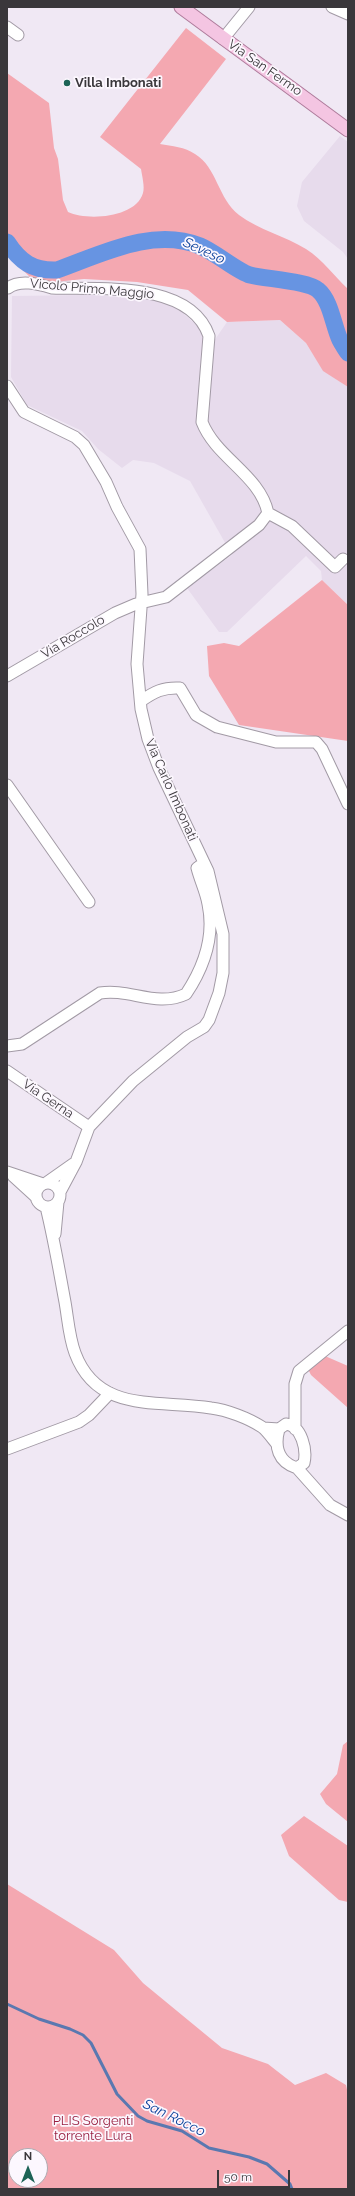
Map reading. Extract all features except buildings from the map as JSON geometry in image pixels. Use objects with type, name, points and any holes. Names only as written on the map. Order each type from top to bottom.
[{"type":"main road","name":"Via San Fermo","points":[[181,7],[348,130]]},
{"type":"street","points":[[223,39],[249,7]]},
{"type":"street","points":[[332,7],[348,14]]},
{"type":"street","points":[[7,27],[18,36]]},
{"type":"street","name":"Vicolo Primo Maggio","points":[[7,287],[20,283],[37,284],[52,288],[155,293],[173,300],[197,317],[206,327],[208,336],[202,422],[206,434],[256,487],[265,500],[268,513]]},
{"type":"street","name":"Via Carlo Imbonati","points":[[7,386],[24,412],[75,437],[90,452],[140,548],[142,604],[137,664],[141,700],[148,739],[159,768],[204,863],[220,912],[224,954],[219,993],[212,1015],[204,1027],[187,1037],[133,1081],[89,1127],[76,1162],[59,1197]]},
{"type":"street","points":[[142,604],[166,597],[181,587],[260,525],[268,513],[292,526],[335,567],[343,558]]},
{"type":"street","name":"Via Roccolo","points":[[7,676],[95,623],[115,613],[142,604]]},
{"type":"street","points":[[141,700],[158,689],[168,687],[180,688],[196,715],[218,727],[276,742],[316,742],[322,749],[348,804]]},
{"type":"street","points":[[7,785],[89,902]]},
{"type":"street","points":[[7,1046],[22,1044],[100,993],[112,992],[160,1001],[186,994],[195,981],[207,951],[210,935],[208,903],[197,868],[204,863]]},
{"type":"street","name":"Via Gerna","points":[[7,1071],[89,1127]]},
{"type":"street","points":[[36,1198],[37,1189],[76,1162]]},
{"type":"street","points":[[9,1173],[55,1185],[59,1197],[54,1240]]},
{"type":"street","points":[[9,1173],[36,1198],[38,1202],[46,1207],[53,1207],[59,1197]]},
{"type":"street","points":[[46,1207],[54,1240],[75,1353],[87,1374],[97,1385],[110,1393],[137,1402],[212,1408],[250,1421],[263,1428],[276,1443],[279,1454],[284,1462],[297,1468],[315,1486],[330,1505],[348,1515]]},
{"type":"street","points":[[276,1443],[295,1412],[295,1384],[299,1371],[348,1331]]},
{"type":"street","points":[[7,1449],[79,1422],[92,1412],[110,1393]]},
{"type":"street","points":[[263,1428],[287,1427],[303,1441],[305,1458],[315,1486]]},
{"type":"street","points":[[297,1468],[304,1463],[305,1458]]},
{"type":"shaded area","points":[[340,136],[348,142],[348,259],[343,252],[304,221],[297,206],[302,182]]},
{"type":"shaded area","points":[[92,295],[157,300],[173,304],[214,341],[227,322],[280,320],[306,343],[323,370],[348,387],[348,605],[322,580],[321,571],[306,556],[227,632],[219,632],[187,588],[232,555],[190,481],[154,463],[133,460],[122,468],[98,449],[82,431],[27,405],[11,377],[12,296]]},
{"type":"green space","points":[[186,28],[226,59],[160,144],[183,148],[195,154],[208,167],[226,201],[239,215],[255,225],[289,240],[312,253],[348,289],[348,387],[323,371],[306,343],[280,320],[227,322],[188,290],[137,282],[84,279],[45,283],[31,278],[7,255],[7,73],[49,103],[54,148],[58,159],[63,200],[68,212],[76,215],[98,217],[110,215],[131,208],[139,201],[144,188],[141,169],[100,137]]},
{"type":"green space","points":[[322,580],[348,605],[348,741],[239,725],[209,676],[207,646],[224,643],[239,646]]},
{"type":"green space","points":[[325,1356],[348,1366],[348,1408],[311,1375],[308,1369]]},
{"type":"green space","points":[[348,1741],[348,1822],[326,1804],[320,1794],[337,1774],[343,1745]]},
{"type":"green space","points":[[304,1816],[348,1846],[348,1902],[339,1900],[289,1856],[281,1835]]},
{"type":"green space","name":"PLIS Sorgenti torrente Lura","points":[[7,1884],[114,1950],[143,1983],[222,2048],[268,2064],[295,2085],[326,2073],[346,2085],[348,2094],[348,2189],[7,2189]]},
{"type":"waterway","name":"Seveso","points":[[7,242],[22,260],[34,267],[48,270],[57,270],[110,250],[146,241],[164,239],[182,241],[200,246],[250,275],[296,282],[318,290],[326,300],[340,340],[348,353]]},
{"type":"waterway","name":"San Rocco","points":[[7,2004],[39,2019],[83,2035],[91,2043],[117,2094],[138,2116],[147,2121],[182,2131],[209,2148],[249,2157],[267,2164],[290,2184],[292,2189]]},
{"type":"place","name":"Villa Imbonati","points":[[67,83]]}]
